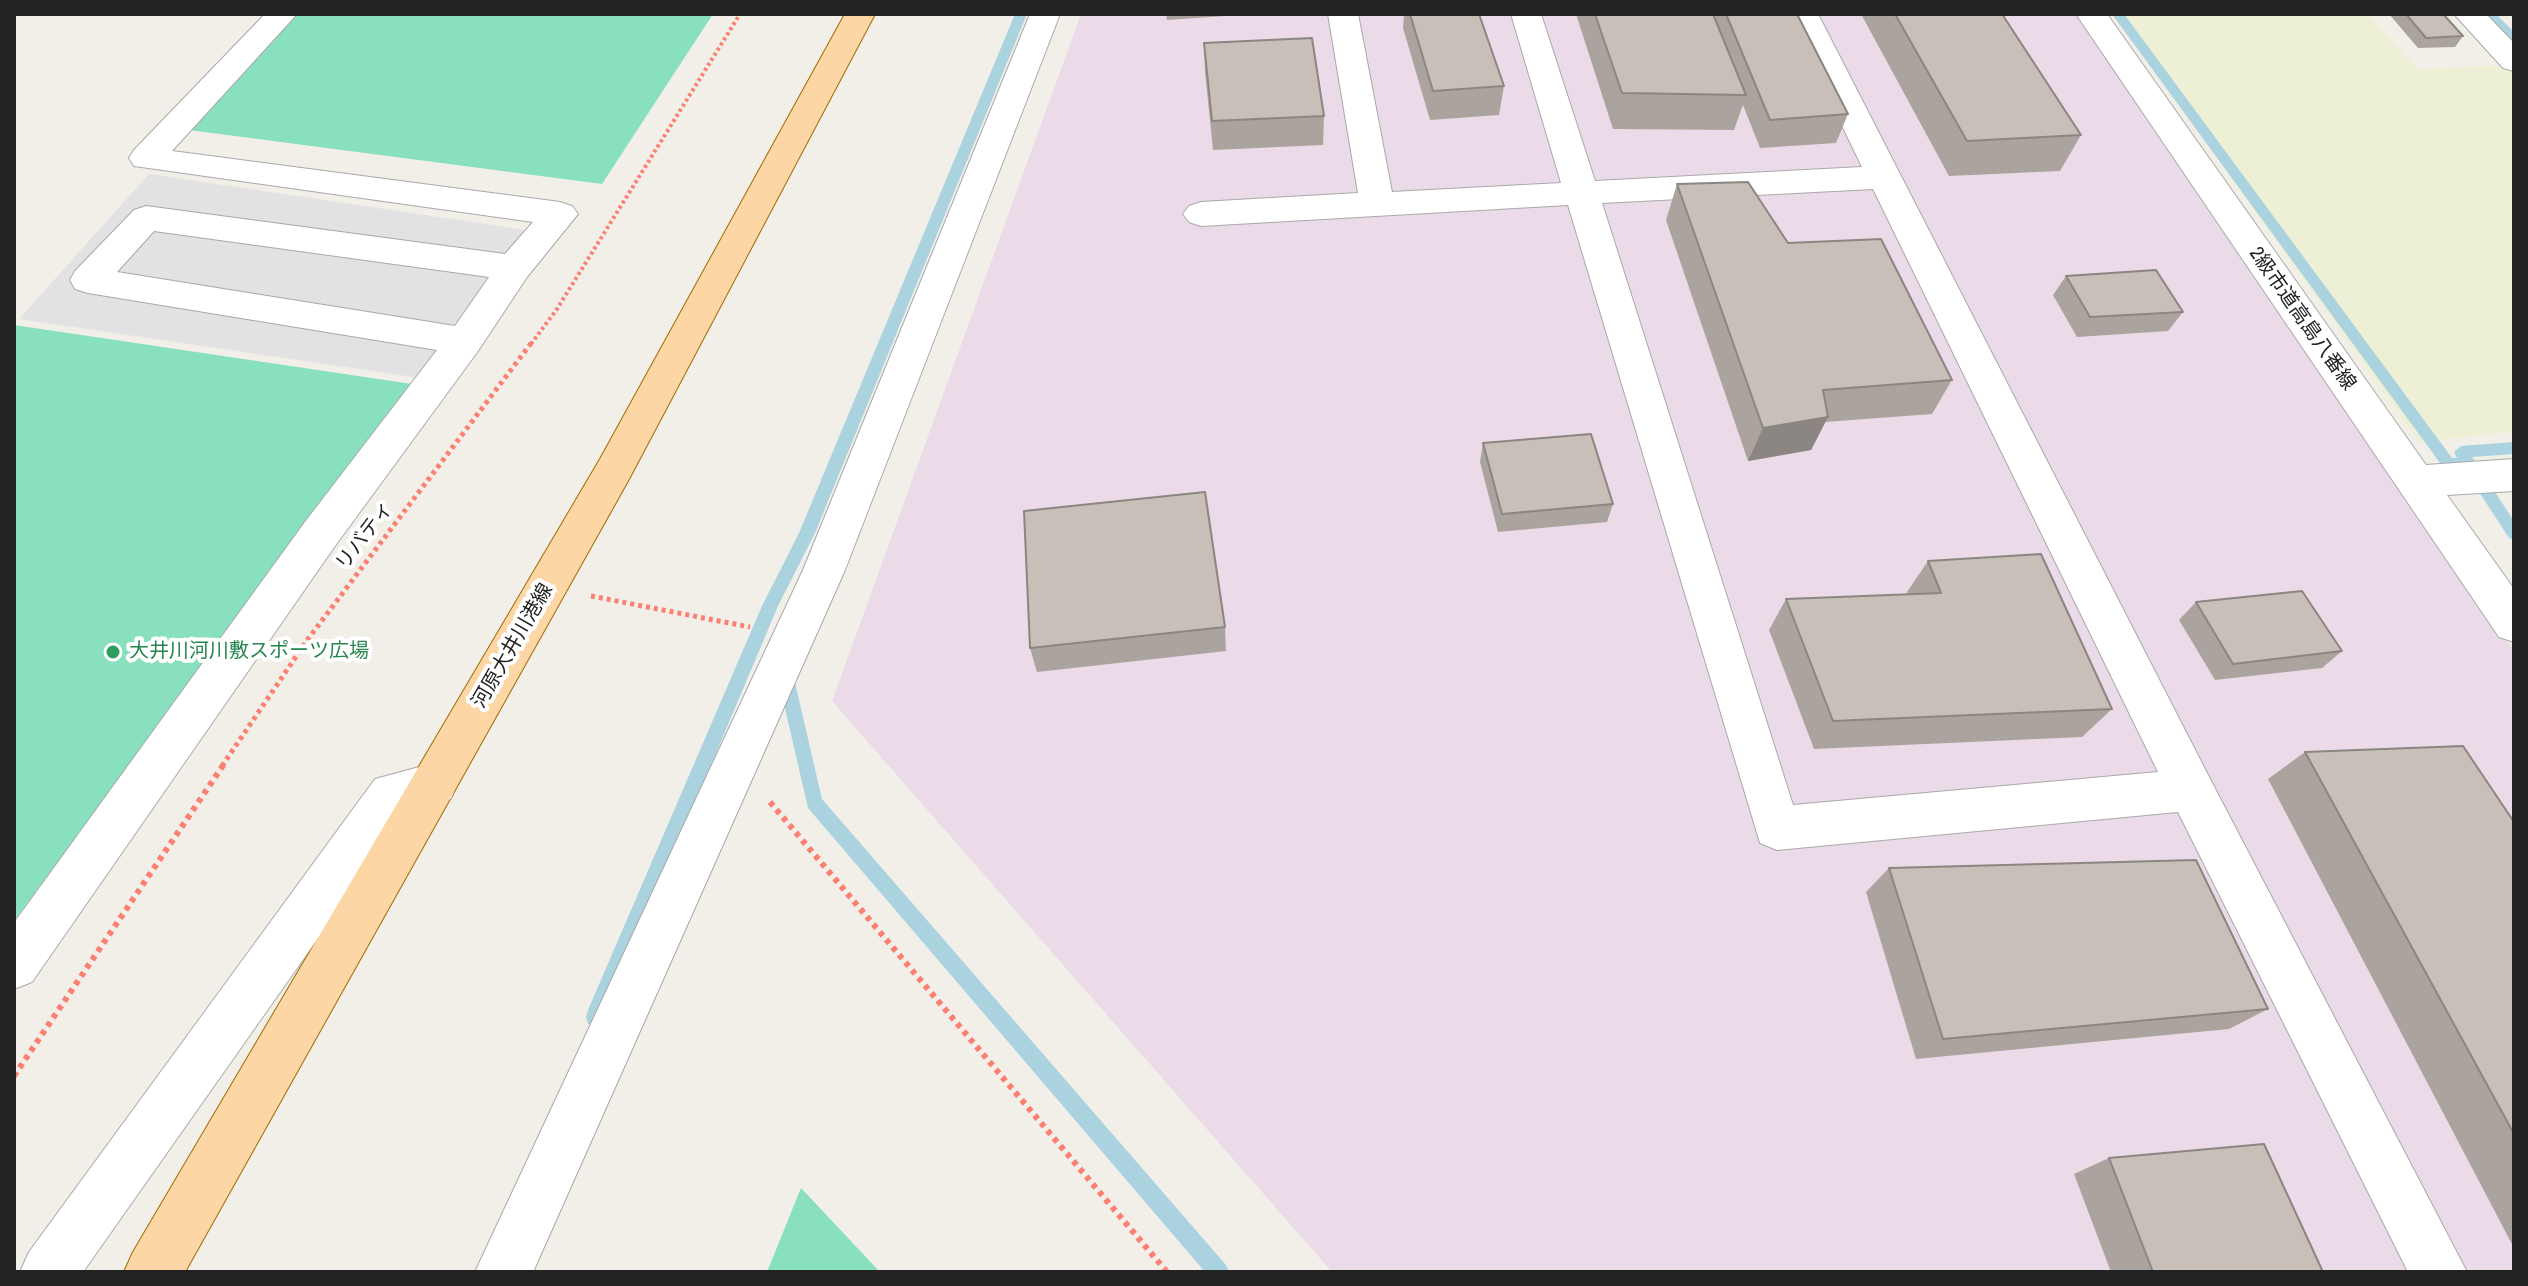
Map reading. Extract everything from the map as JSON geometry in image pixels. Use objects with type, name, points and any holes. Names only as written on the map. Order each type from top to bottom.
[{"type":"main road","name":"河原大井川港線","points":[[153,1272],[614,470],[860,14]]},
{"type":"street","points":[[14,965],[320,534],[465,341],[514,268],[560,214],[146,158],[282,14]]},
{"type":"street","points":[[504,1272],[830,556],[1045,14]]},
{"type":"street","points":[[1343,14],[1377,204]]},
{"type":"street","points":[[1526,14],[1777,828],[2191,790]]},
{"type":"street","points":[[1803,14],[2191,790],[2438,1272]]},
{"type":"street","name":"2級市道高島八番線","points":[[2091,14],[2514,624]]},
{"type":"street","points":[[2469,14],[2514,61]]},
{"type":"street","points":[[1201,214],[1584,196],[1885,177]]},
{"type":"street","points":[[465,341],[88,280],[146,218],[514,268]]},
{"type":"street","points":[[2415,482],[2514,475]]},
{"type":"street","points":[[49,1272],[392,794],[434,784]]},
{"type":"path","name":"リバティ","points":[[14,1076],[308,639],[557,309],[740,14]]},
{"type":"path","points":[[547,587],[794,636]]},
{"type":"path","points":[[737,762],[1167,1272]]},
{"type":"shaded area","points":[[1081,14],[2097,14],[2514,651],[2514,1272],[1332,1272],[832,701]]},
{"type":"shaded area","points":[[149,174],[526,230],[420,378],[19,319]]},
{"type":"green space","points":[[297,14],[713,14],[602,184],[189,130]]},
{"type":"green space","points":[[2367,14],[2418,69],[2507,65],[2514,72],[2514,432],[2419,442],[2117,17]]},
{"type":"green space","name":"大井川河川敷スポーツ広場","points":[[14,325],[412,384],[14,921]]},
{"type":"green space","points":[[801,1188],[880,1272],[767,1272]]},
{"type":"building","points":[[1410,14],[1479,14],[1504,86],[1433,91]]},
{"type":"building","points":[[1595,14],[1713,14],[1746,95],[1622,93]]},
{"type":"building","points":[[1726,14],[1797,14],[1848,114],[1770,120]]},
{"type":"building","points":[[1895,14],[2002,14],[2081,135],[1967,141]]},
{"type":"building","points":[[2406,14],[2443,14],[2463,36],[2426,38]]},
{"type":"building","points":[[1312,38],[1324,116],[1212,121],[1204,43]]},
{"type":"building","points":[[1748,182],[1788,243],[1881,239],[1952,380],[1823,390],[1828,417],[1763,428],[1677,184]]},
{"type":"building","points":[[2156,270],[2183,312],[2090,317],[2066,276]]},
{"type":"building","points":[[1591,434],[1613,504],[1502,514],[1483,443]]},
{"type":"building","points":[[1205,492],[1225,627],[1030,648],[1024,511]]},
{"type":"building","points":[[2041,554],[2112,709],[1833,721],[1786,599],[1941,593],[1928,561]]},
{"type":"building","points":[[2302,591],[2342,651],[2233,664],[2196,602]]},
{"type":"building","points":[[2463,746],[2514,822],[2514,1134],[2305,752]]},
{"type":"building","points":[[2196,860],[2268,1009],[1943,1039],[1889,868]]},
{"type":"building","points":[[2264,1144],[2323,1272],[2153,1272],[2109,1158]]},
{"type":"waterway","points":[[595,1017],[770,606],[807,533],[1021,14]]},
{"type":"waterway","points":[[2118,14],[2448,463],[2469,464]]},
{"type":"waterway","points":[[2490,14],[2514,39]]},
{"type":"waterway","points":[[2469,464],[2461,452],[2514,448]]},
{"type":"waterway","points":[[2469,464],[2514,534]]},
{"type":"waterway","points":[[785,674],[814,803],[1219,1272]]},
{"type":"place","name":"大井川河川敷スポーツ広場","points":[[113,652]]}]
